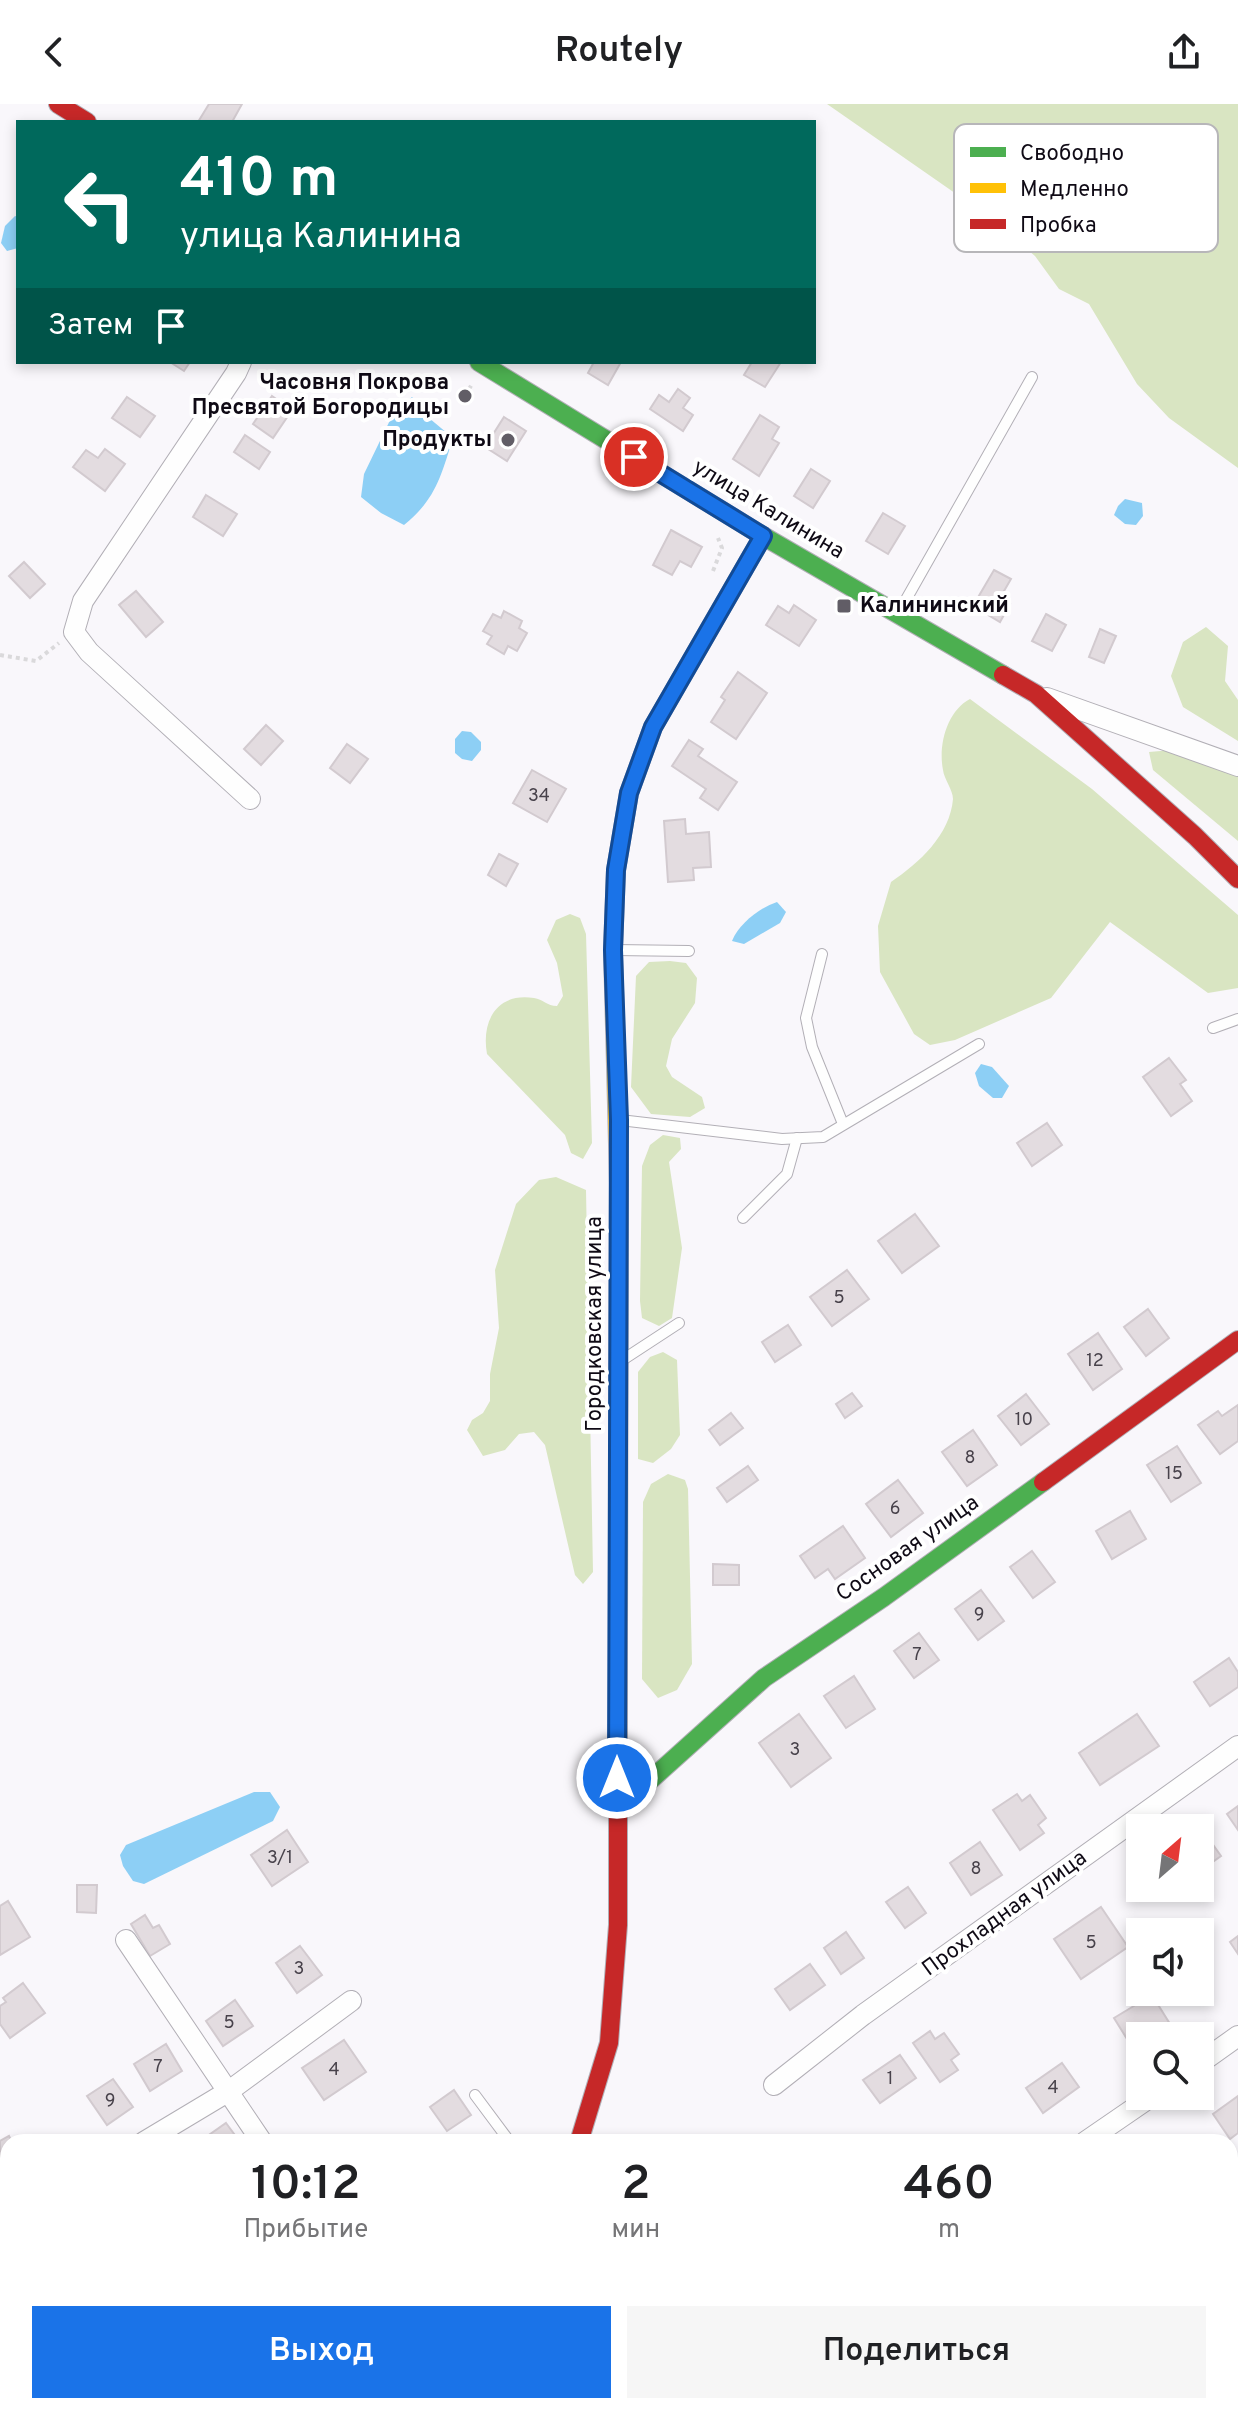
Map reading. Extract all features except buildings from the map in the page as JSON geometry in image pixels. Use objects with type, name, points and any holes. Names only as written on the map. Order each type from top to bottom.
[{"type":"main road","points":[[58,104],[84,120]]},
{"type":"main road","name":"улица Калинина","points":[[476,371],[1036,694],[1195,836],[1238,879]]},
{"type":"main road","name":"Городковская улица","points":[[584,2134],[609,2043],[618,1925],[619,1120],[613,950],[616,870],[629,793],[637,765],[659,715],[763,536]]},
{"type":"main road","name":"Сосновая улица","points":[[617,1810],[764,1678],[896,1588],[1238,1340]]},
{"type":"street","points":[[240,364],[83,601],[74,632],[89,652],[250,799]]},
{"type":"street","points":[[1036,694],[1117,734],[1238,766]]},
{"type":"street","name":"Прохладная улица","points":[[774,2085],[863,2015],[1238,1746]]},
{"type":"street","points":[[126,1940],[257,2134]]},
{"type":"street","points":[[157,2134],[229,2091],[351,2001]]},
{"type":"street","points":[[1214,2053],[1238,2036]]},
{"type":"street","points":[[1097,2134],[1132,2110]]},
{"type":"lane","points":[[898,615],[1032,377]]},
{"type":"lane","points":[[1117,734],[1124,772]]},
{"type":"lane","points":[[613,950],[689,951]]},
{"type":"lane","points":[[822,954],[806,1018],[812,1047],[843,1124]]},
{"type":"lane","points":[[1213,1028],[1238,1019]]},
{"type":"lane","points":[[619,1120],[782,1139],[823,1137],[979,1044]]},
{"type":"lane","points":[[743,1218],[787,1174],[797,1138]]},
{"type":"lane","points":[[619,1363],[679,1323]]},
{"type":"lane","points":[[475,2095],[504,2134]]},
{"type":"path","points":[[465,396],[476,371]]},
{"type":"path","points":[[710,579],[722,548],[716,534]]},
{"type":"path","points":[[0,655],[36,661],[74,632]]},
{"type":"green space","points":[[827,104],[1238,104],[1238,468],[1169,418],[1137,384],[1089,304],[1059,289],[1030,252],[1218,252],[1218,124],[954,124],[954,192]]},
{"type":"green space","points":[[1206,627],[1228,646],[1225,681],[1238,700],[1238,741],[1183,707],[1171,676],[1183,642]]},
{"type":"green space","points":[[970,699],[1092,789],[1238,915],[1238,988],[1208,993],[1110,922],[1051,998],[955,1040],[930,1045],[914,1034],[880,972],[878,926],[891,882],[931,847],[951,812],[953,799],[943,770],[943,740],[955,712]]},
{"type":"green space","points":[[1172,750],[1238,776],[1238,841],[1153,770],[1149,752]]},
{"type":"green space","points":[[570,914],[580,918],[586,934],[592,1143],[583,1159],[571,1153],[565,1135],[487,1054],[486,1042],[489,1020],[501,1004],[521,997],[557,1006],[563,996],[557,963],[547,940],[556,920]]},
{"type":"green space","points":[[649,962],[686,963],[697,978],[695,1003],[672,1039],[666,1066],[672,1077],[702,1097],[705,1108],[690,1117],[651,1114],[631,1087],[636,976]]},
{"type":"green space","points":[[663,1135],[680,1138],[681,1149],[669,1162],[682,1248],[672,1318],[659,1326],[642,1318],[640,1301],[642,1166],[650,1145]]},
{"type":"green space","points":[[556,1177],[586,1190],[593,1572],[583,1584],[575,1575],[545,1445],[534,1432],[519,1434],[505,1450],[483,1456],[467,1430],[490,1401],[490,1374],[499,1328],[495,1270],[516,1204],[539,1180]]},
{"type":"green space","points":[[663,1352],[677,1360],[680,1435],[671,1449],[653,1463],[638,1459],[638,1372],[650,1357]]},
{"type":"green space","points":[[668,1474],[685,1480],[688,1489],[692,1664],[677,1690],[658,1698],[642,1679],[643,1502],[651,1484]]},
{"type":"water","points":[[16,216],[16,249],[7,251],[1,243],[5,226]]},
{"type":"water","points":[[412,397],[429,418],[453,438],[441,475],[430,496],[404,525],[381,513],[361,497],[364,474],[393,414]]},
{"type":"water","points":[[1125,499],[1142,503],[1143,516],[1136,525],[1125,524],[1114,515]]},
{"type":"water","points":[[462,731],[471,732],[481,742],[481,750],[472,761],[462,759],[455,753],[455,739]]},
{"type":"water","points":[[777,902],[786,912],[780,923],[744,944],[732,941],[750,917]]},
{"type":"water","points":[[981,1064],[992,1067],[1009,1086],[1002,1098],[993,1098],[979,1086],[975,1073]]},
{"type":"water","points":[[254,1792],[270,1792],[280,1807],[273,1821],[144,1884],[133,1881],[123,1866],[120,1855],[126,1845]]},
{"type":"traffic: fast","points":[[482,364],[763,536],[1003,675]]},
{"type":"traffic: fast","points":[[618,1631],[619,1183]]},
{"type":"traffic: fast","points":[[617,1810],[764,1678],[884,1597],[1043,1482]]},
{"type":"traffic: slow","points":[[619,1183],[613,950],[616,870],[629,793],[653,727],[763,536]]},
{"type":"traffic: jam","points":[[58,104],[84,120]]},
{"type":"traffic: jam","points":[[1003,675],[1036,694],[1195,836],[1238,879]]},
{"type":"traffic: jam","points":[[1043,1482],[1238,1340]]},
{"type":"traffic: jam","points":[[581,2134],[609,2043],[618,1925],[618,1631]]},
{"type":"place","name":"Часовня Покрова Пресвятой Богородицы","points":[[465,396]]},
{"type":"place","name":"Продукты","points":[[508,440]]},
{"type":"place","name":"Калининский","points":[[844,606]]},
{"type":"route","points":[[617,1778],[619,1120],[613,950],[616,870],[629,793],[653,727],[763,536],[634,457]]}]
